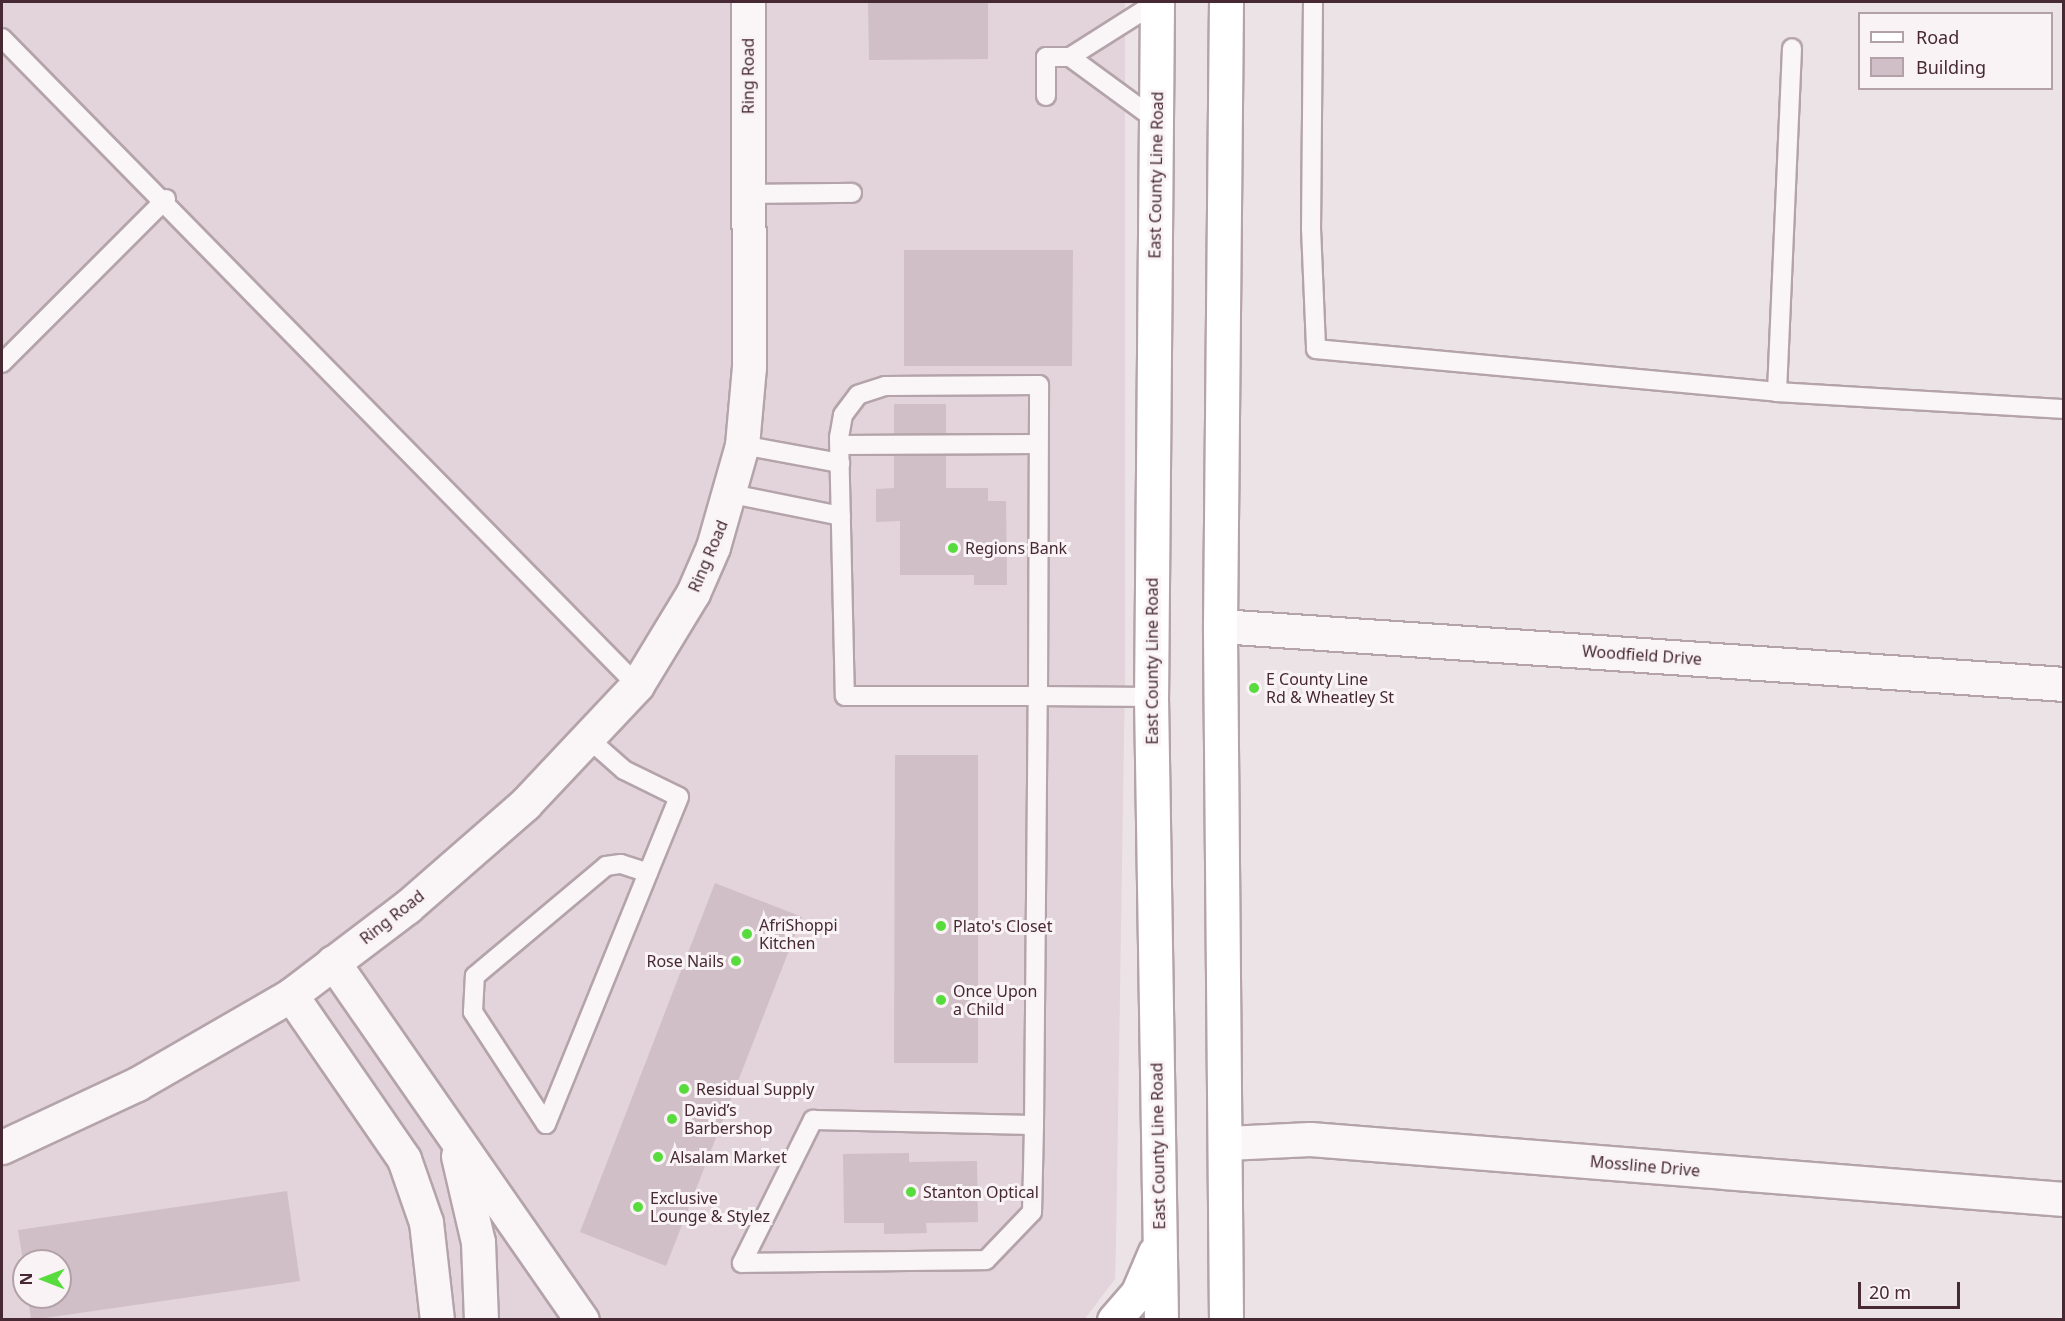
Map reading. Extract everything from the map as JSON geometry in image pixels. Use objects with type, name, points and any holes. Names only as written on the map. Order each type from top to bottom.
[{"type":"main road","name":"East County Line Road","points":[[1157,2],[1151,697],[1161,1320]]},
{"type":"main road","points":[[1226,2],[1220,626],[1227,1143],[1226,1320]]},
{"type":"main road","points":[[1114,1320],[1138,1292],[1160,1242]]},
{"type":"street","name":"Ring Road","points":[[2,1147],[137,1084],[291,995],[464,858],[590,740],[637,685],[693,593],[732,494],[742,445],[749,367],[748,2]]},
{"type":"street","name":"Woodfield Drive","points":[[1220,626],[2064,684]]},
{"type":"street","points":[[333,962],[429,1096],[582,1320]]},
{"type":"street","points":[[291,995],[359,1087],[404,1159],[426,1222],[436,1320]]},
{"type":"street","points":[[429,1096],[470,1192],[481,1320]]},
{"type":"street","name":"Mossline Drive","points":[[1227,1143],[1310,1138],[2064,1200]]},
{"type":"lane","points":[[1046,96],[1046,57],[1070,57],[1157,2]]},
{"type":"lane","points":[[1313,2],[1311,228],[1316,349],[1778,392],[2064,409]]},
{"type":"lane","points":[[2,38],[166,199],[637,685]]},
{"type":"lane","points":[[1778,392],[1792,48]]},
{"type":"lane","points":[[1070,57],[1156,120]]},
{"type":"lane","points":[[749,194],[852,193]]},
{"type":"lane","points":[[2,363],[166,199]]},
{"type":"lane","points":[[1034,1125],[813,1120],[742,1263],[986,1260],[1032,1212],[1034,1125],[1038,696],[1039,385],[871,388],[843,415],[840,454],[845,696],[1038,696],[1151,697]]},
{"type":"lane","points":[[742,445],[840,454],[1038,444]]},
{"type":"lane","points":[[732,494],[842,516]]},
{"type":"lane","points":[[590,740],[624,770],[679,797],[546,1124],[472,1012],[475,976],[606,866],[621,864],[648,873]]},
{"type":"shaded area","points":[[2,2],[1125,2],[1125,677],[1115,1279],[1084,1320],[2,1320]]},
{"type":"building","points":[[868,2],[988,2],[988,59],[869,60]]},
{"type":"building","points":[[904,250],[1073,250],[1072,366],[904,366]]},
{"type":"building","name":"Regions Bank","points":[[894,404],[946,404],[946,488],[988,488],[988,501],[1006,501],[1007,585],[974,585],[974,575],[900,575],[900,521],[876,522],[876,489],[894,488]]},
{"type":"building","points":[[895,755],[978,755],[978,1063],[894,1063]]},
{"type":"building","points":[[715,883],[802,917],[666,1266],[580,1232]]},
{"type":"building","name":"Stanton Optical","points":[[909,1153],[909,1162],[977,1161],[978,1222],[926,1223],[927,1233],[884,1234],[884,1223],[844,1223],[843,1154]]},
{"type":"building","points":[[287,1191],[300,1281],[31,1320],[30,1309],[72,1309],[72,1249],[21,1249],[18,1230]]},
{"type":"place","name":"Regions Bank","points":[[953,548]]},
{"type":"place","name":"E County Line Rd & Wheatley St","points":[[1254,688]]},
{"type":"place","name":"Plato's Closet","points":[[941,926]]},
{"type":"place","name":"AfriShoppi Kitchen","points":[[747,934]]},
{"type":"place","name":"Rose Nails","points":[[736,961]]},
{"type":"place","name":"Once Upon a Child","points":[[941,1000]]},
{"type":"place","name":"Residual Supply","points":[[684,1089]]},
{"type":"place","name":"David’s Barbershop","points":[[672,1119]]},
{"type":"place","name":"Alsalam Market","points":[[658,1157]]},
{"type":"place","name":"Stanton Optical","points":[[911,1192]]},
{"type":"place","name":"Exclusive Lounge & Stylez","points":[[638,1207]]}]
